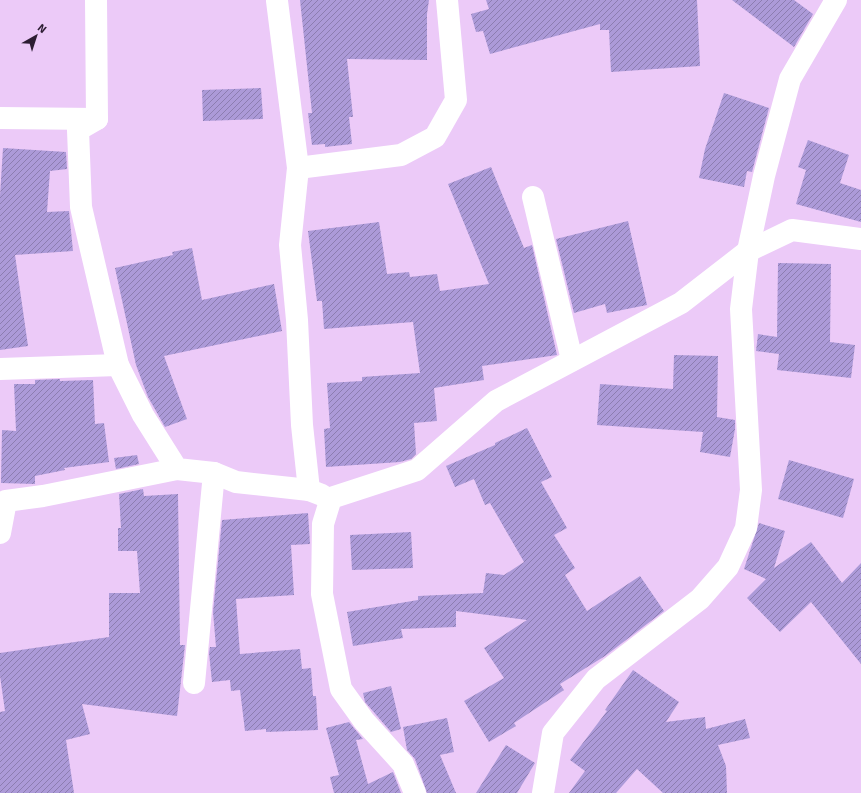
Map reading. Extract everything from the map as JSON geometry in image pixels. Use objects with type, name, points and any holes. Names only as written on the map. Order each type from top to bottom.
[{"type":"street","points":[[96,0],[97,119]]},
{"type":"street","points":[[298,168],[401,155],[435,137],[456,100],[447,0]]},
{"type":"street","points":[[543,793],[553,733],[596,679],[700,599],[728,567],[746,528],[750,490],[742,309],[748,251],[764,176],[790,80],[836,0]]},
{"type":"street","points":[[277,1],[298,168],[290,245],[297,320],[302,425],[309,490]]},
{"type":"street","points":[[0,118],[97,119]]},
{"type":"street","points":[[97,119],[78,130],[81,207],[118,365],[143,415],[177,469]]},
{"type":"street","points":[[533,197],[572,360]]},
{"type":"street","points":[[0,533],[6,501],[43,496],[177,469],[214,473],[236,482],[309,490],[331,498],[416,470],[496,401],[681,303],[748,251],[792,230],[861,240]]},
{"type":"street","points":[[0,369],[118,365]]},
{"type":"street","points":[[194,683],[214,473]]},
{"type":"street","points":[[331,498],[324,524],[322,594],[341,689],[364,721],[403,764],[415,793]]},
{"type":"building","points":[[300,0],[429,0],[427,14],[427,60],[347,59],[353,117],[349,117],[352,144],[325,147],[325,144],[312,145],[308,113],[312,113]]},
{"type":"building","points":[[486,0],[697,0],[700,66],[611,72],[609,30],[600,30],[600,24],[490,54],[483,31],[476,32],[471,14],[489,9]]},
{"type":"building","points":[[732,0],[794,0],[813,14],[794,47]]},
{"type":"building","points":[[261,88],[263,119],[203,121],[202,90]]},
{"type":"building","points":[[724,93],[769,108],[752,172],[747,171],[744,187],[699,178],[705,149]]},
{"type":"building","points":[[808,140],[849,155],[840,183],[861,190],[861,222],[796,204],[806,170],[798,167]]},
{"type":"building","points":[[3,148],[66,152],[67,169],[50,171],[47,212],[69,211],[73,251],[15,255],[28,346],[0,350],[0,196]]},
{"type":"building","points":[[491,167],[524,248],[532,245],[557,355],[482,366],[484,380],[434,388],[437,421],[414,423],[416,454],[411,459],[400,462],[326,467],[324,429],[330,428],[327,383],[362,381],[362,377],[420,373],[413,322],[324,329],[322,301],[317,301],[308,231],[379,222],[387,274],[409,272],[410,277],[437,274],[440,291],[489,284],[448,184]]},
{"type":"building","points":[[628,221],[647,305],[607,313],[605,304],[574,313],[556,239]]},
{"type":"building","points":[[192,248],[202,300],[274,284],[282,331],[164,356],[187,419],[165,427],[148,397],[136,365],[115,268],[173,255],[172,252]]},
{"type":"building","points":[[778,263],[831,264],[830,342],[855,345],[851,378],[777,370],[779,354],[756,351],[758,334],[777,337]]},
{"type":"building","points":[[674,355],[718,356],[717,417],[735,420],[735,429],[730,457],[700,452],[703,432],[597,425],[600,384],[673,389]]},
{"type":"building","points":[[60,379],[60,381],[93,380],[95,424],[104,423],[109,462],[64,468],[65,470],[35,476],[35,484],[1,483],[2,430],[16,431],[14,384],[35,384],[35,380]]},
{"type":"building","points":[[527,428],[552,477],[541,482],[567,528],[554,535],[575,568],[565,575],[587,611],[640,576],[664,611],[605,656],[560,684],[564,690],[514,723],[516,726],[489,742],[464,701],[504,678],[484,648],[527,620],[456,611],[456,627],[401,629],[403,638],[353,646],[347,612],[418,600],[418,596],[483,593],[486,573],[504,575],[524,562],[490,503],[485,505],[474,479],[455,487],[446,466],[495,445],[495,443]]},
{"type":"building","points":[[137,455],[139,464],[116,469],[114,458]]},
{"type":"building","points":[[789,460],[854,479],[843,518],[778,499]]},
{"type":"building","points":[[143,489],[144,496],[178,494],[180,645],[185,645],[177,716],[82,704],[90,734],[66,740],[74,793],[0,793],[0,712],[5,711],[0,676],[0,653],[109,637],[109,593],[140,593],[137,551],[118,551],[118,528],[121,528],[119,494]]},
{"type":"building","points":[[308,513],[310,544],[291,545],[294,595],[236,599],[240,654],[300,649],[302,669],[311,668],[313,696],[316,696],[318,730],[266,732],[266,729],[245,731],[240,690],[231,691],[230,680],[212,682],[209,653],[210,647],[216,647],[213,612],[222,520]]},
{"type":"building","points":[[759,523],[785,531],[774,568],[811,542],[842,583],[861,563],[861,664],[811,602],[780,632],[747,598],[766,579],[744,569]]},
{"type":"building","points":[[411,532],[413,568],[352,570],[350,535]]},
{"type":"building","points":[[633,670],[679,702],[666,722],[705,717],[706,729],[745,719],[750,738],[718,745],[726,766],[727,793],[663,793],[637,769],[616,793],[569,793],[585,771],[570,760],[607,711],[605,710]]},
{"type":"building","points":[[391,686],[401,729],[391,732],[365,702],[363,693]]},
{"type":"building","points":[[447,718],[454,752],[440,755],[456,793],[427,793],[415,759],[407,750],[403,727]]},
{"type":"building","points":[[349,722],[363,739],[356,740],[368,784],[393,772],[401,793],[334,793],[330,777],[339,775],[326,728]]},
{"type":"building","points":[[506,745],[535,763],[517,793],[476,793]]}]
